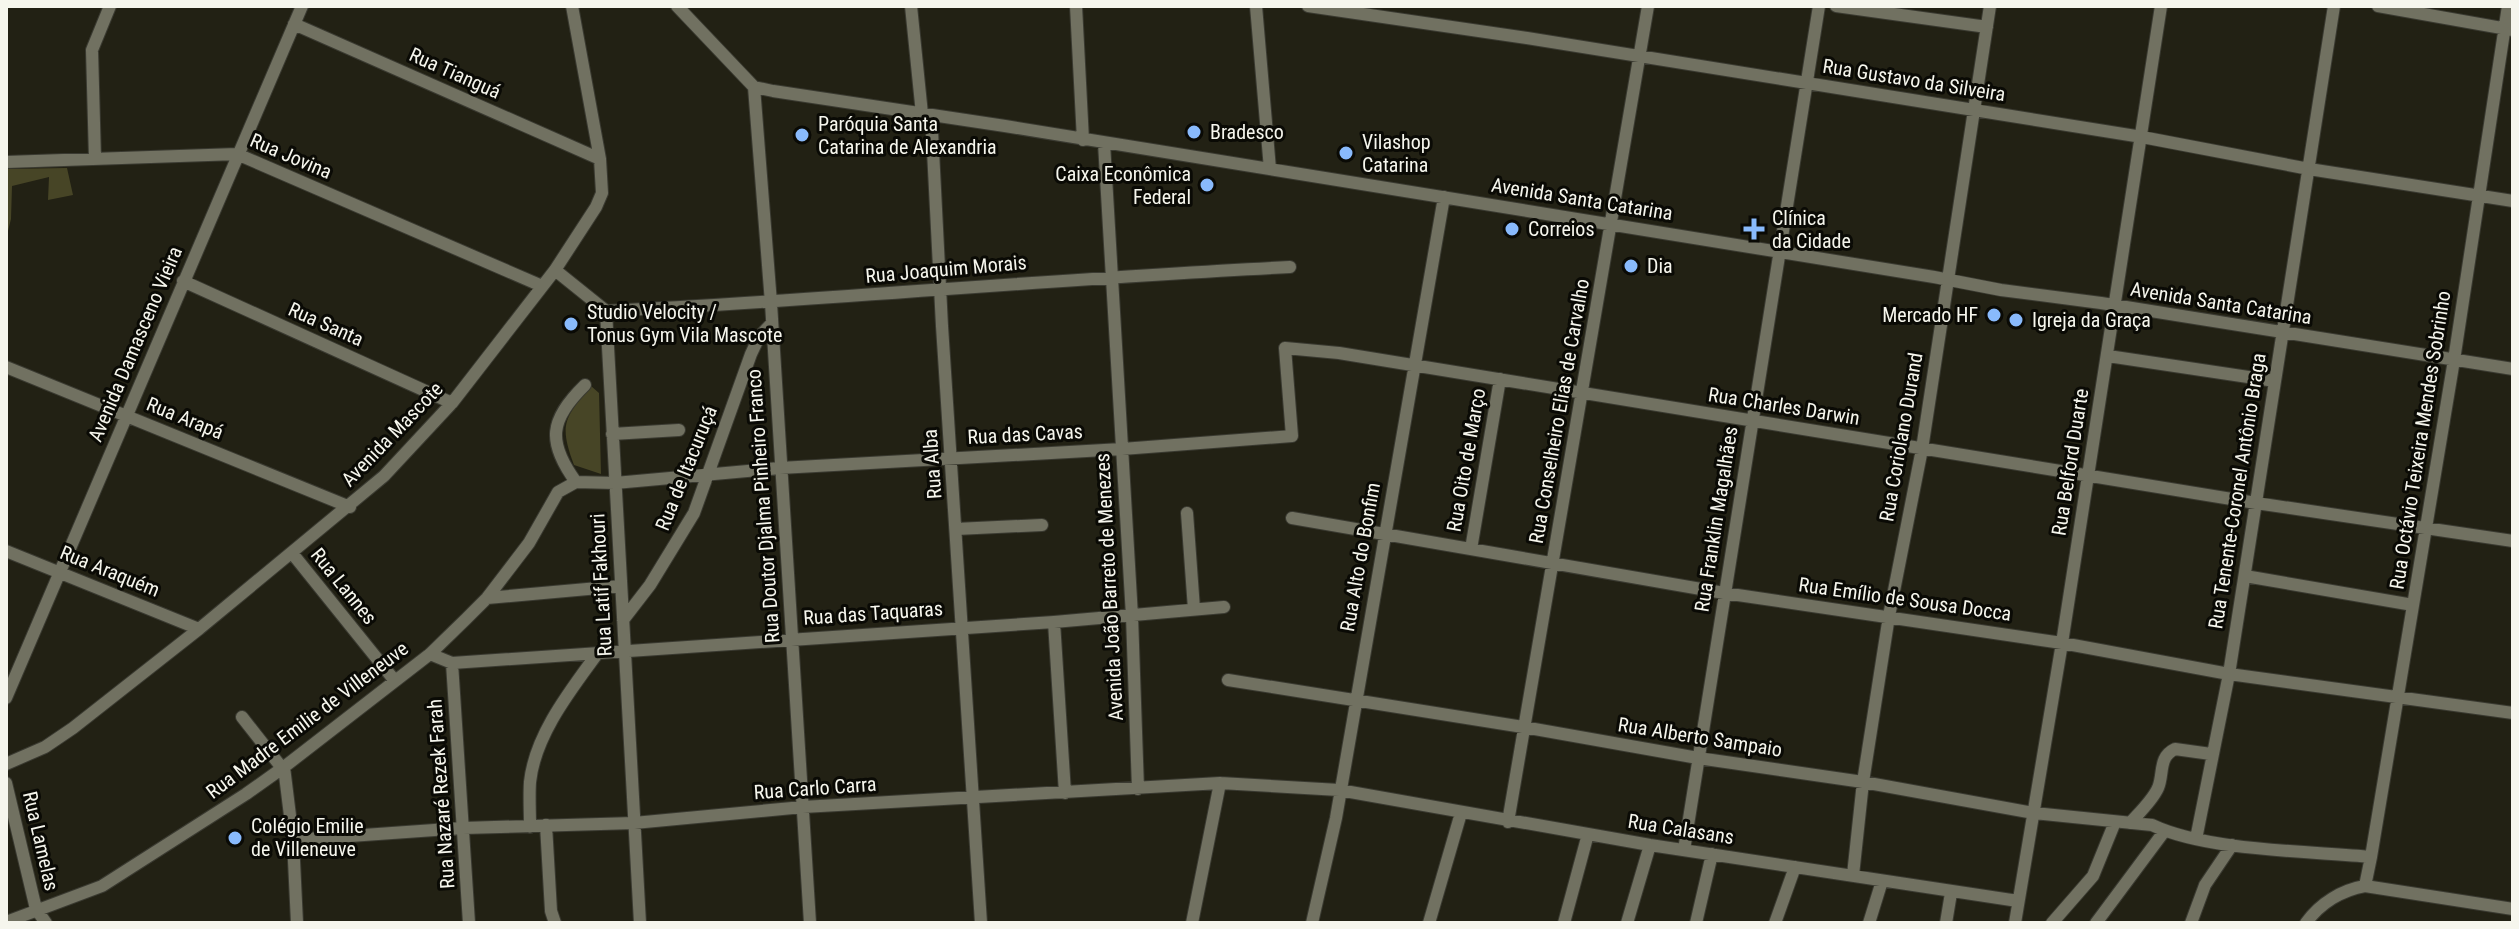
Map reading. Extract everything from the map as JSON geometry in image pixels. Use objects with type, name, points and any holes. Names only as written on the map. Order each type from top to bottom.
[{"type":"street","points":[[95,159],[92,50],[110,6]]},
{"type":"street","name":"Avenida Damasceno Vieira","points":[[6,698],[302,6]]},
{"type":"street","name":"Avenida Mascote","points":[[6,764],[45,747],[73,728],[350,507],[384,476],[452,403],[555,270],[602,193],[600,159],[572,6]]},
{"type":"street","points":[[677,6],[754,87]]},
{"type":"street","name":"Rua Alba","points":[[911,6],[922,114],[932,131],[981,923]]},
{"type":"street","points":[[1076,6],[1083,140]]},
{"type":"street","points":[[1256,6],[1270,169]]},
{"type":"street","name":"Rua Gustavo da Silveira","points":[[1308,6],[2142,137],[2309,169],[2513,201]]},
{"type":"street","points":[[1350,14],[1367,6]]},
{"type":"street","name":"Rua Conselheiro Elias de Carvalho","points":[[1508,822],[1648,6]]},
{"type":"street","name":"Rua Franklin Magalhães","points":[[1684,850],[1819,6]]},
{"type":"street","points":[[1836,6],[1987,27]]},
{"type":"street","name":"Rua Coriolano Durand","points":[[1853,875],[1863,782],[1889,616],[1922,449],[1990,6]]},
{"type":"street","name":"Rua Belford Duarte","points":[[2015,923],[2116,306],[2161,6]]},
{"type":"street","name":"Rua Tenente-Coronel Antônio Braga","points":[[2196,839],[2229,674],[2334,6]]},
{"type":"street","points":[[2378,6],[2509,29]]},
{"type":"street","name":"Rua Octávio Teixeira Mendes Sobrinho","points":[[2365,886],[2509,29],[2508,6]]},
{"type":"street","name":"Rua Tianguá","points":[[294,24],[600,159]]},
{"type":"street","name":"Avenida Santa Catarina","points":[[754,87],[1779,251],[2001,290],[2513,369]]},
{"type":"street","name":"Rua Doutor Djalma Pinheiro Franco","points":[[754,87],[771,303],[810,923]]},
{"type":"street","name":"Avenida João Barreto de Menezes","points":[[1104,143],[1132,616],[1138,789]]},
{"type":"street","name":"Rua Jovina","points":[[6,162],[237,154],[542,286]]},
{"type":"street","name":"Rua Alto do Bonfim","points":[[1312,923],[1328,860],[1444,197]]},
{"type":"street","name":"Rua Joaquim Morais","points":[[606,311],[771,303],[1112,276],[1290,267]]},
{"type":"street","points":[[555,270],[606,311]]},
{"type":"street","name":"Rua Santa","points":[[183,281],[452,403]]},
{"type":"street","name":"Rua Latif Fakhouri","points":[[606,311],[640,923]]},
{"type":"street","name":"Rua de Itacuruçá","points":[[623,620],[680,539],[708,476],[751,354],[759,337],[771,324]]},
{"type":"street","name":"Rua Charles Darwin","points":[[1285,348],[1339,353],[2256,503],[2513,541]]},
{"type":"street","name":"Rua das Cavas","points":[[576,482],[615,483],[780,468],[1292,436],[1285,348]]},
{"type":"street","points":[[2108,356],[2275,381]]},
{"type":"street","name":"Rua Arapá","points":[[6,367],[350,507]]},
{"type":"street","name":"Rua Oito de Março","points":[[1471,549],[1500,379]]},
{"type":"street","points":[[576,482],[557,452],[556,428],[562,411],[585,385]]},
{"type":"street","points":[[612,434],[679,430]]},
{"type":"street","name":"Rua Madre Emilie de Villeneuve","points":[[6,922],[102,886],[283,767],[430,654],[487,598],[529,543],[558,492],[576,482]]},
{"type":"street","points":[[1187,513],[1194,609]]},
{"type":"street","name":"Rua Emílio de Sousa Docca","points":[[1292,518],[1553,565],[2062,643],[2229,674],[2513,713]]},
{"type":"street","points":[[956,529],[1042,525]]},
{"type":"street","name":"Rua Araquém","points":[[6,551],[199,629]]},
{"type":"street","name":"Rua Lannes","points":[[292,553],[395,681]]},
{"type":"street","points":[[2245,576],[2413,605]]},
{"type":"street","points":[[487,598],[621,586]]},
{"type":"street","name":"Rua das Taquaras","points":[[430,654],[452,663],[1054,622],[1224,607]]},
{"type":"street","points":[[1054,622],[1065,793]]},
{"type":"street","points":[[530,827],[530,780],[538,753],[551,722],[597,654]]},
{"type":"street","name":"Rua Nazaré Rezek Farah","points":[[452,663],[469,923]]},
{"type":"street","name":"Rua Alberto Sampaio","points":[[1228,680],[1698,758],[1863,782],[2034,813],[2152,825],[2163,833],[2232,845],[2371,857]]},
{"type":"street","points":[[242,717],[283,767],[293,840],[297,923]]},
{"type":"street","points":[[2130,823],[2158,787],[2163,762],[2170,751],[2211,754]]},
{"type":"street","name":"Rua Lamelas","points":[[6,783],[36,909]]},
{"type":"street","points":[[1192,923],[1220,783]]},
{"type":"street","name":"Rua Carlo Carra","points":[[293,840],[463,828],[634,823],[803,807],[1220,783],[1339,790]]},
{"type":"street","name":"Rua Calasans","points":[[1339,790],[1508,822],[2018,901]]},
{"type":"street","points":[[1429,923],[1461,813]]},
{"type":"street","points":[[2052,923],[2093,876],[2115,822]]},
{"type":"street","points":[[546,825],[551,911],[555,923]]},
{"type":"street","points":[[2096,923],[2163,833]]},
{"type":"street","points":[[1564,923],[1588,834]]},
{"type":"street","points":[[1627,923],[1650,845]]},
{"type":"street","points":[[2191,923],[2205,885],[2232,845]]},
{"type":"street","points":[[1696,923],[1712,854]]},
{"type":"street","points":[[1775,923],[1795,867]]},
{"type":"street","points":[[1869,923],[1882,881]]},
{"type":"street","points":[[2306,923],[2326,902],[2351,888],[2365,886],[2510,910]]},
{"type":"street","points":[[1946,923],[1951,893]]},
{"type":"street","points":[[36,909],[46,923]]},
{"type":"shaded area","points":[[67,168],[73,195],[48,200],[49,177],[12,186],[11,219],[6,239],[6,169]]},
{"type":"shaded area","points":[[591,386],[599,393],[601,474],[574,465],[567,440],[570,415]]},
{"type":"place","name":"Bradesco","points":[[1194,132]]},
{"type":"place","name":"Paróquia Santa Catarina de Alexandria","points":[[802,135]]},
{"type":"place","name":"Vilashop Catarina","points":[[1346,153]]},
{"type":"place","name":"Caixa Econômica Federal","points":[[1207,185]]},
{"type":"place","name":"Correios","points":[[1512,229]]},
{"type":"place","name":"Clínica da Cidade","points":[[1754,229]]},
{"type":"place","name":"Dia","points":[[1631,266]]},
{"type":"place","name":"Mercado HF","points":[[1994,315]]},
{"type":"place","name":"Igreja da Graça","points":[[2016,320]]},
{"type":"place","name":"Studio Velocity / Tonus Gym Vila Mascote","points":[[571,324]]},
{"type":"place","name":"Colégio Emilie de Villeneuve","points":[[235,838]]}]
